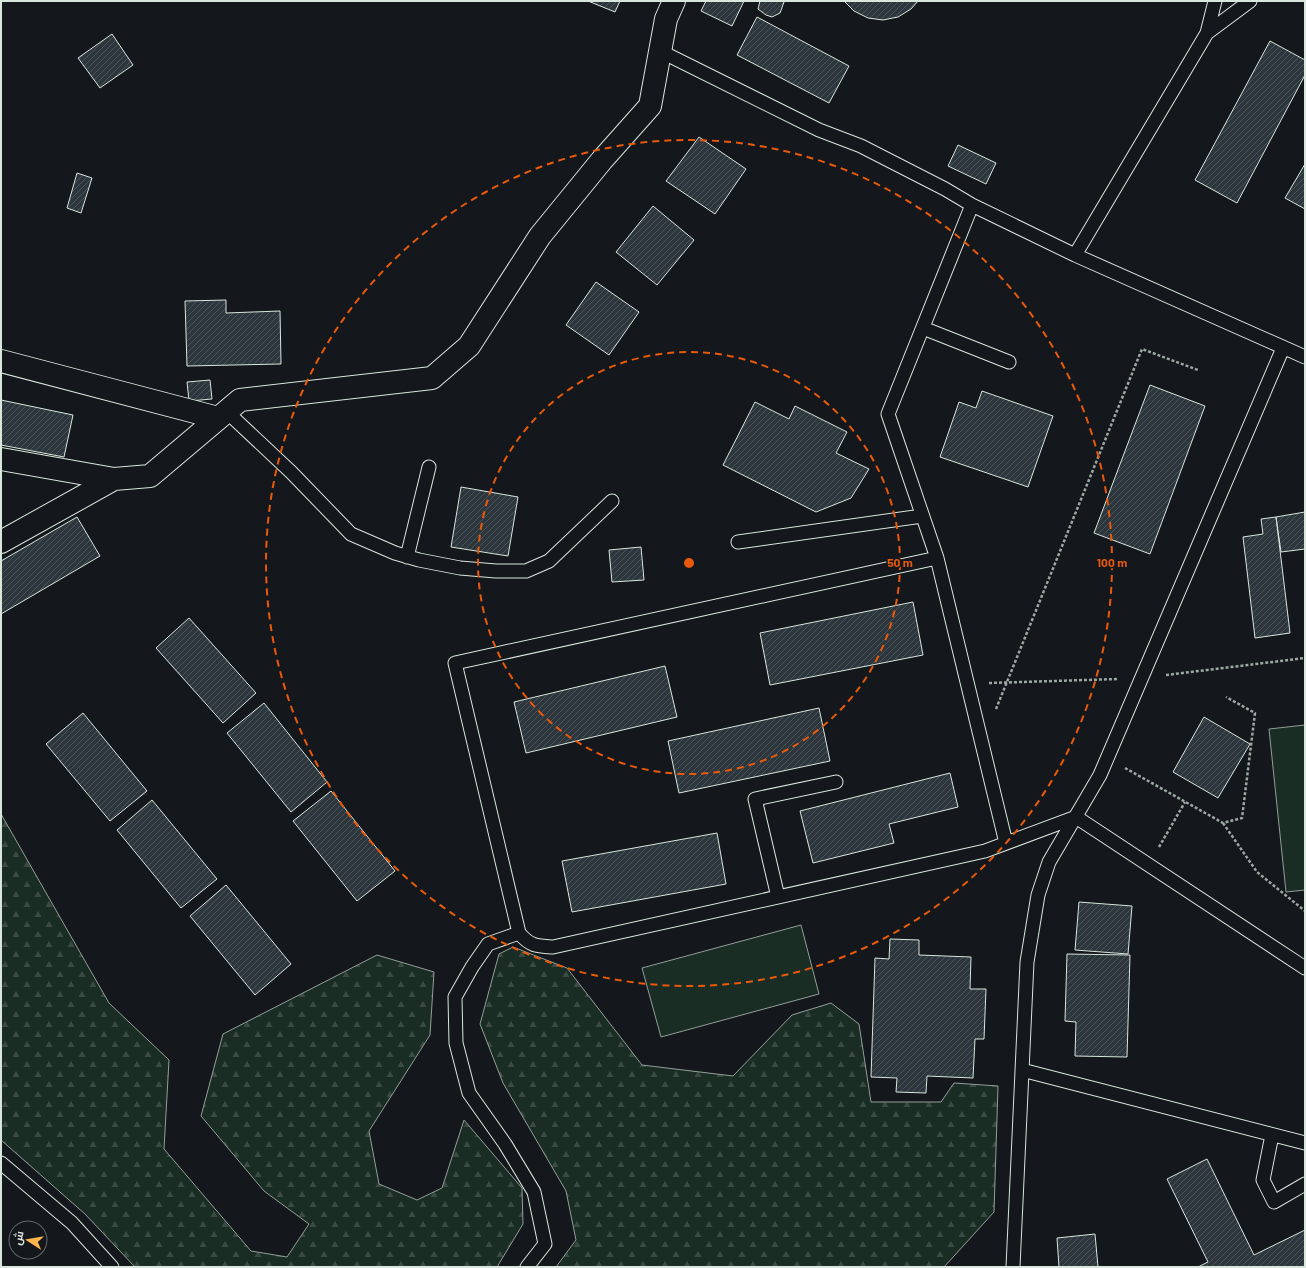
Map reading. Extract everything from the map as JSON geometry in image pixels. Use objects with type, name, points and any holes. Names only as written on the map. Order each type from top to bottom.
[{"type":"street","points":[[1,459],[114,479],[150,476],[240,400],[432,378],[470,346],[540,236],[602,160],[650,106],[666,19],[674,1]]},
{"type":"street","points":[[1,360],[222,415]]},
{"type":"street","points":[[1,542],[114,479]]},
{"type":"lane","points":[[1075,255],[1207,33],[1215,1]]},
{"type":"lane","points":[[1207,33],[1250,1]]},
{"type":"lane","points":[[660,51],[820,130],[861,146],[946,189],[972,205],[1075,255],[1305,356]]},
{"type":"lane","points":[[972,205],[888,414],[937,558],[1006,843]]},
{"type":"lane","points":[[923,328],[1009,362]]},
{"type":"lane","points":[[1012,1267],[1027,962],[1038,895],[1049,862],[1100,775],[1108,758],[1284,348]]},
{"type":"lane","points":[[222,415],[291,472],[351,534],[407,557],[460,568],[496,571],[526,571],[549,560],[612,502]]},
{"type":"lane","points":[[407,557],[429,468]]},
{"type":"lane","points":[[738,542],[922,516]]},
{"type":"lane","points":[[937,558],[455,663],[519,933],[526,942],[538,946],[553,947],[985,851],[1076,817]]},
{"type":"lane","points":[[778,897],[754,799],[836,782]]},
{"type":"lane","points":[[1076,817],[1305,968]]},
{"type":"lane","points":[[519,933],[488,944],[472,967],[455,997],[456,1043],[469,1094],[506,1144],[534,1192],[545,1244],[527,1267]]},
{"type":"lane","points":[[1022,1070],[1305,1143]]},
{"type":"lane","points":[[1272,1135],[1262,1180],[1274,1202],[1305,1184]]},
{"type":"lane","points":[[1,1163],[72,1223],[112,1267]]},
{"type":"path","points":[[982,745],[1142,349],[1198,370]]},
{"type":"path","points":[[1223,823],[1242,818],[1255,713],[1226,697]]},
{"type":"path","points":[[1108,758],[1223,823],[1257,872],[1305,911]]},
{"type":"path","points":[[1149,865],[1186,802]]},
{"type":"green space","points":[[1305,725],[1305,890],[1286,892],[1269,729]]},
{"type":"green space","points":[[1,814],[109,1003],[169,1060],[164,1149],[251,1251],[287,1257],[309,1224],[264,1191],[201,1116],[223,1034],[377,955],[434,972],[430,1035],[369,1131],[379,1184],[417,1200],[442,1188],[464,1120],[522,1188],[523,1224],[497,1267],[135,1267],[85,1214],[1,1140]]},
{"type":"green space","points":[[801,925],[819,994],[661,1037],[642,968]]},
{"type":"green space","points":[[513,947],[567,968],[642,1065],[733,1076],[792,1015],[831,1003],[859,1024],[871,1102],[941,1102],[954,1083],[998,1086],[994,1212],[944,1267],[556,1267],[576,1240],[566,1191],[503,1083],[480,1024],[499,954]]},
{"type":"building","points":[[588,1],[620,1],[615,12]]},
{"type":"building","points":[[706,1],[744,1],[732,26],[701,11]]},
{"type":"building","points":[[760,1],[784,2],[780,13],[772,17],[766,15],[758,9]]},
{"type":"building","points":[[844,1],[918,1],[911,9],[898,17],[883,20],[868,18],[854,11]]},
{"type":"building","points":[[757,17],[849,66],[829,103],[737,55]]},
{"type":"building","points":[[112,34],[133,65],[100,88],[78,58]]},
{"type":"building","points":[[1270,41],[1305,60],[1305,75],[1237,203],[1195,180]]},
{"type":"building","points":[[699,137],[746,169],[715,214],[666,181]]},
{"type":"building","points":[[958,145],[996,163],[986,184],[948,166]]},
{"type":"building","points":[[1305,164],[1305,209],[1285,198]]},
{"type":"building","points":[[77,173],[92,178],[81,213],[67,208]]},
{"type":"building","points":[[653,206],[694,240],[657,285],[616,252]]},
{"type":"building","points":[[596,282],[639,312],[609,355],[566,325]]},
{"type":"building","points":[[226,300],[226,313],[280,311],[281,364],[187,366],[185,301]]},
{"type":"building","points":[[210,380],[212,399],[189,401],[187,382]]},
{"type":"building","points":[[1150,385],[1205,406],[1150,554],[1094,533]]},
{"type":"building","points":[[982,391],[1053,416],[1028,487],[940,457],[959,402],[976,408]]},
{"type":"building","points":[[1,400],[73,415],[64,457],[1,445]]},
{"type":"building","points":[[755,402],[789,419],[795,406],[847,432],[836,453],[869,469],[851,498],[816,512],[723,465]]},
{"type":"building","points":[[461,487],[518,497],[508,556],[451,547]]},
{"type":"building","points":[[1305,512],[1305,549],[1281,552],[1276,517]]},
{"type":"building","points":[[77,517],[100,556],[1,614],[1,561]]},
{"type":"building","points":[[1276,517],[1290,633],[1255,638],[1243,537],[1263,534],[1261,519]]},
{"type":"building","points":[[641,547],[644,580],[612,582],[609,550]]},
{"type":"building","points":[[913,602],[923,655],[770,685],[760,633]]},
{"type":"building","points":[[189,618],[256,693],[223,723],[156,648]]},
{"type":"building","points":[[665,666],[677,717],[526,753],[514,702]]},
{"type":"building","points":[[264,703],[327,782],[291,812],[227,733]]},
{"type":"building","points":[[819,708],[830,761],[679,793],[668,741]]},
{"type":"building","points":[[83,713],[147,791],[110,821],[46,744]]},
{"type":"building","points":[[1204,717],[1250,744],[1218,798],[1173,772]]},
{"type":"building","points":[[950,773],[958,807],[889,824],[894,843],[813,863],[800,811]]},
{"type":"building","points":[[331,791],[395,871],[357,901],[293,821]]},
{"type":"building","points":[[152,800],[217,879],[181,908],[117,830]]},
{"type":"building","points":[[717,833],[726,884],[572,912],[562,861]]},
{"type":"building","points":[[226,885],[291,964],[255,995],[190,916]]},
{"type":"building","points":[[1079,902],[1132,906],[1128,954],[1075,950]]},
{"type":"building","points":[[890,939],[919,940],[919,955],[971,957],[970,989],[986,989],[984,1039],[975,1039],[973,1078],[927,1076],[926,1093],[896,1092],[897,1078],[871,1077],[875,958],[889,959]]},
{"type":"building","points":[[1067,954],[1130,955],[1127,1057],[1075,1056],[1076,1022],[1065,1021]]},
{"type":"building","points":[[1207,1159],[1254,1255],[1305,1230],[1305,1267],[1198,1267],[1208,1262],[1167,1179]]},
{"type":"building","points":[[1095,1234],[1098,1267],[1059,1267],[1057,1238]]}]
